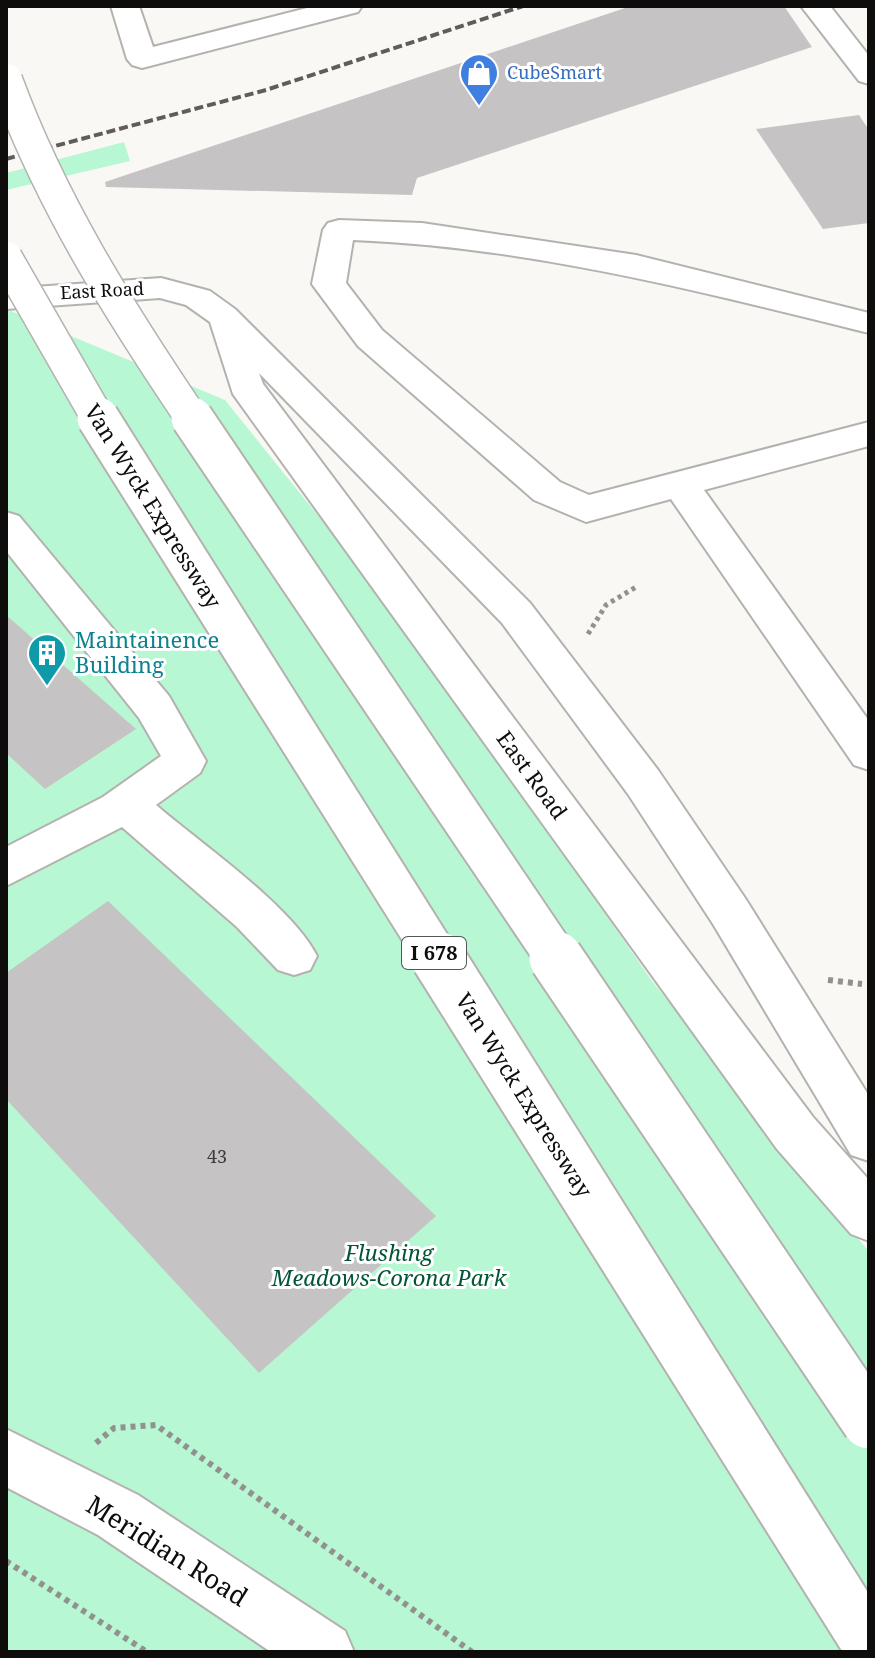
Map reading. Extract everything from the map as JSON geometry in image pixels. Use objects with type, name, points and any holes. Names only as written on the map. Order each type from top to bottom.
[{"type":"main road","points":[[125,6],[142,59],[348,6]]},
{"type":"main road","points":[[815,6],[869,75]]},
{"type":"main road","points":[[839,35],[869,22]]},
{"type":"main road","points":[[6,80],[42,169],[85,253],[129,325],[869,1422]]},
{"type":"main road","points":[[869,323],[636,265],[422,233],[339,230],[329,284],[370,338],[547,491],[586,509],[869,434]]},
{"type":"main road","name":"Van Wyck Expressway","points":[[6,258],[103,427],[869,1644]]},
{"type":"main road","name":"East Road","points":[[6,299],[161,288],[210,306],[246,386],[795,1133],[869,1217]]},
{"type":"main road","points":[[210,306],[494,591],[542,647],[652,795],[729,911],[785,1007],[869,1139]]},
{"type":"main road","points":[[680,484],[869,754]]},
{"type":"main road","points":[[6,525],[154,707],[185,761],[125,804],[6,868]]},
{"type":"main road","points":[[125,804],[253,914],[294,956]]},
{"type":"main road","name":"Meridian Road","points":[[6,1457],[118,1515],[324,1652]]},
{"type":"path","points":[[594,620],[614,596],[636,587]]},
{"type":"path","points":[[96,1443],[114,1428],[156,1425],[472,1652]]},
{"type":"path","points":[[6,1561],[147,1652]]},
{"type":"green space","points":[[124,142],[130,161],[6,190],[6,173]]},
{"type":"green space","name":"Flushing Meadows-Corona Park","points":[[6,309],[225,400],[398,615],[652,981],[869,1252],[869,1652],[6,1652]]},
{"type":"building","name":"CubeSmart","points":[[631,6],[784,6],[812,47],[417,178],[412,195],[106,187],[105,182]]},
{"type":"building","points":[[859,115],[869,130],[869,223],[823,229],[756,129]]},
{"type":"building","name":"Maintainence Building","points":[[6,615],[136,729],[45,789],[6,753]]},
{"type":"building","points":[[108,901],[436,1216],[259,1373],[6,1099],[6,973]]},
{"type":"railway","points":[[6,159],[266,90],[523,6]]},
{"type":"place","name":"CubeSmart","points":[[479,107]]},
{"type":"place","name":"Maintainence Building","points":[[47,687]]}]
